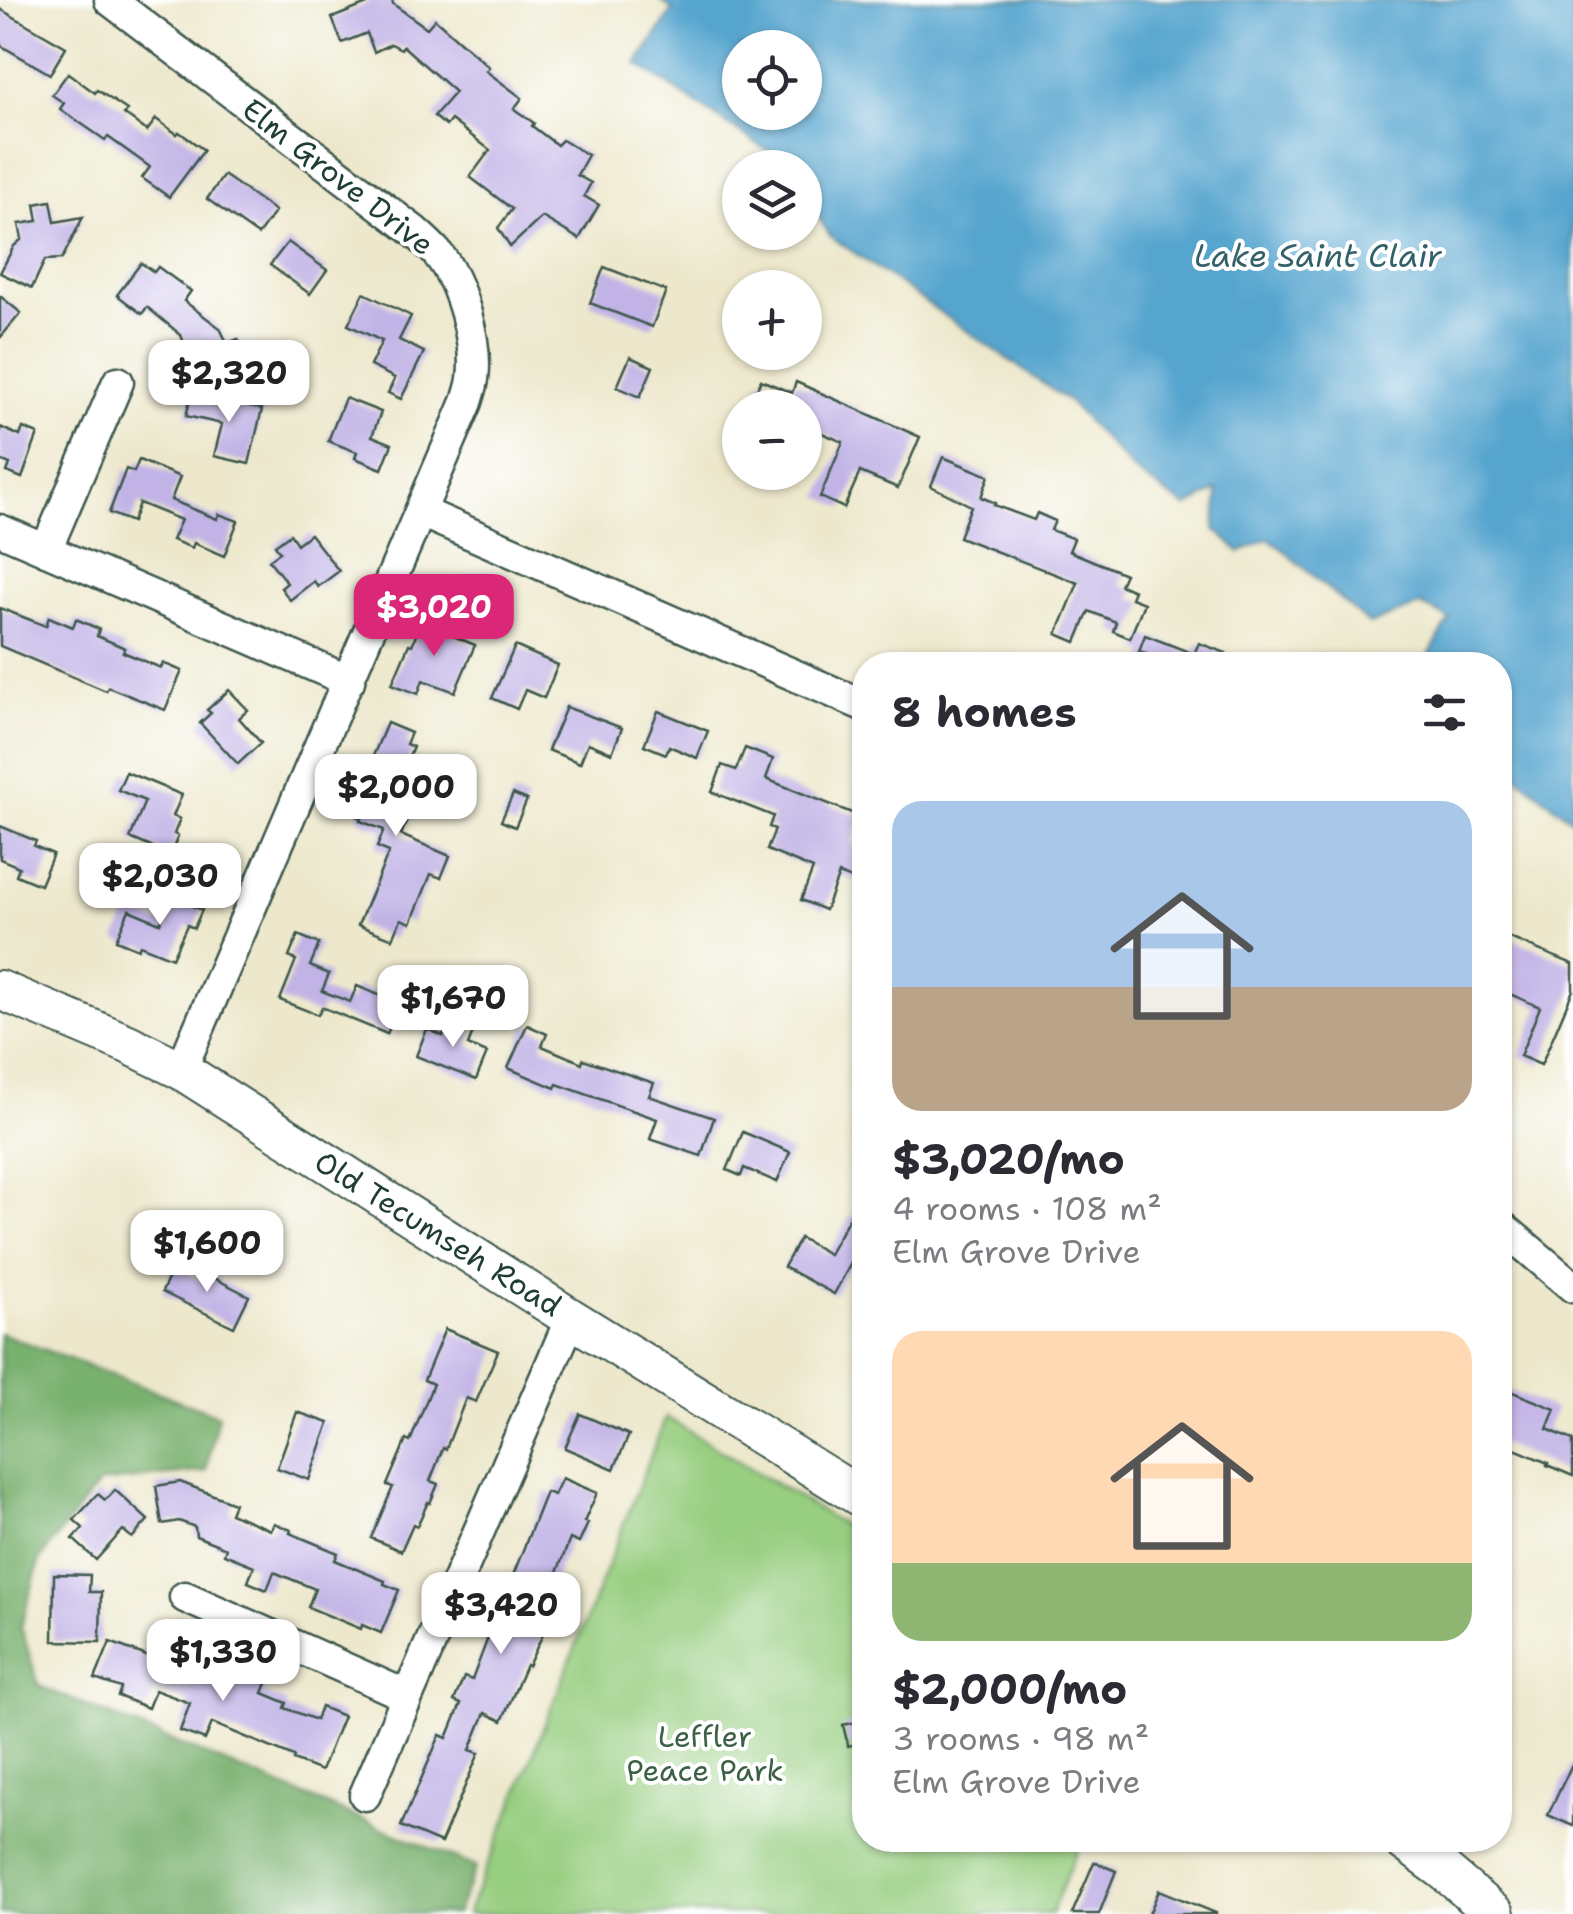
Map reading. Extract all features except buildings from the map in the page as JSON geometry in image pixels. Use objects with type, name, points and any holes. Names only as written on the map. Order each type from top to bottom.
[{"type":"main road","name":"Old Tecumseh Road","points":[[0,990],[180,1070],[852,1492]]},
{"type":"main road","points":[[1418,1852],[1495,1914]]},
{"type":"street","name":"Elm Grove Drive","points":[[110,0],[414,231],[439,255],[467,317],[474,352],[468,402],[180,1070]]},
{"type":"street","points":[[46,550],[118,382]]},
{"type":"street","points":[[420,512],[852,700]]},
{"type":"street","points":[[0,530],[349,681]]},
{"type":"street","points":[[1512,1235],[1573,1287]]},
{"type":"street","points":[[365,1795],[571,1318]]},
{"type":"street","points":[[185,1597],[407,1696]]},
{"type":"green space","points":[[0,1333],[218,1415],[206,1471],[99,1483],[40,1559],[21,1627],[39,1686],[476,1867],[456,1914],[0,1914]]},
{"type":"green space","name":"Leffler Peace Park","points":[[666,1417],[852,1530],[852,1852],[1077,1852],[1051,1914],[467,1914]]},
{"type":"water","name":"Lake Saint Clair","points":[[660,0],[1573,0],[1573,820],[1512,772],[1512,652],[1431,652],[1450,619],[1421,605],[1369,624],[1269,538],[1240,552],[1215,529],[1218,490],[1186,507],[1135,472],[1068,401],[830,236],[822,223],[822,150],[766,150],[736,130],[822,130],[822,30],[722,30],[722,120],[637,64],[673,10]]}]
